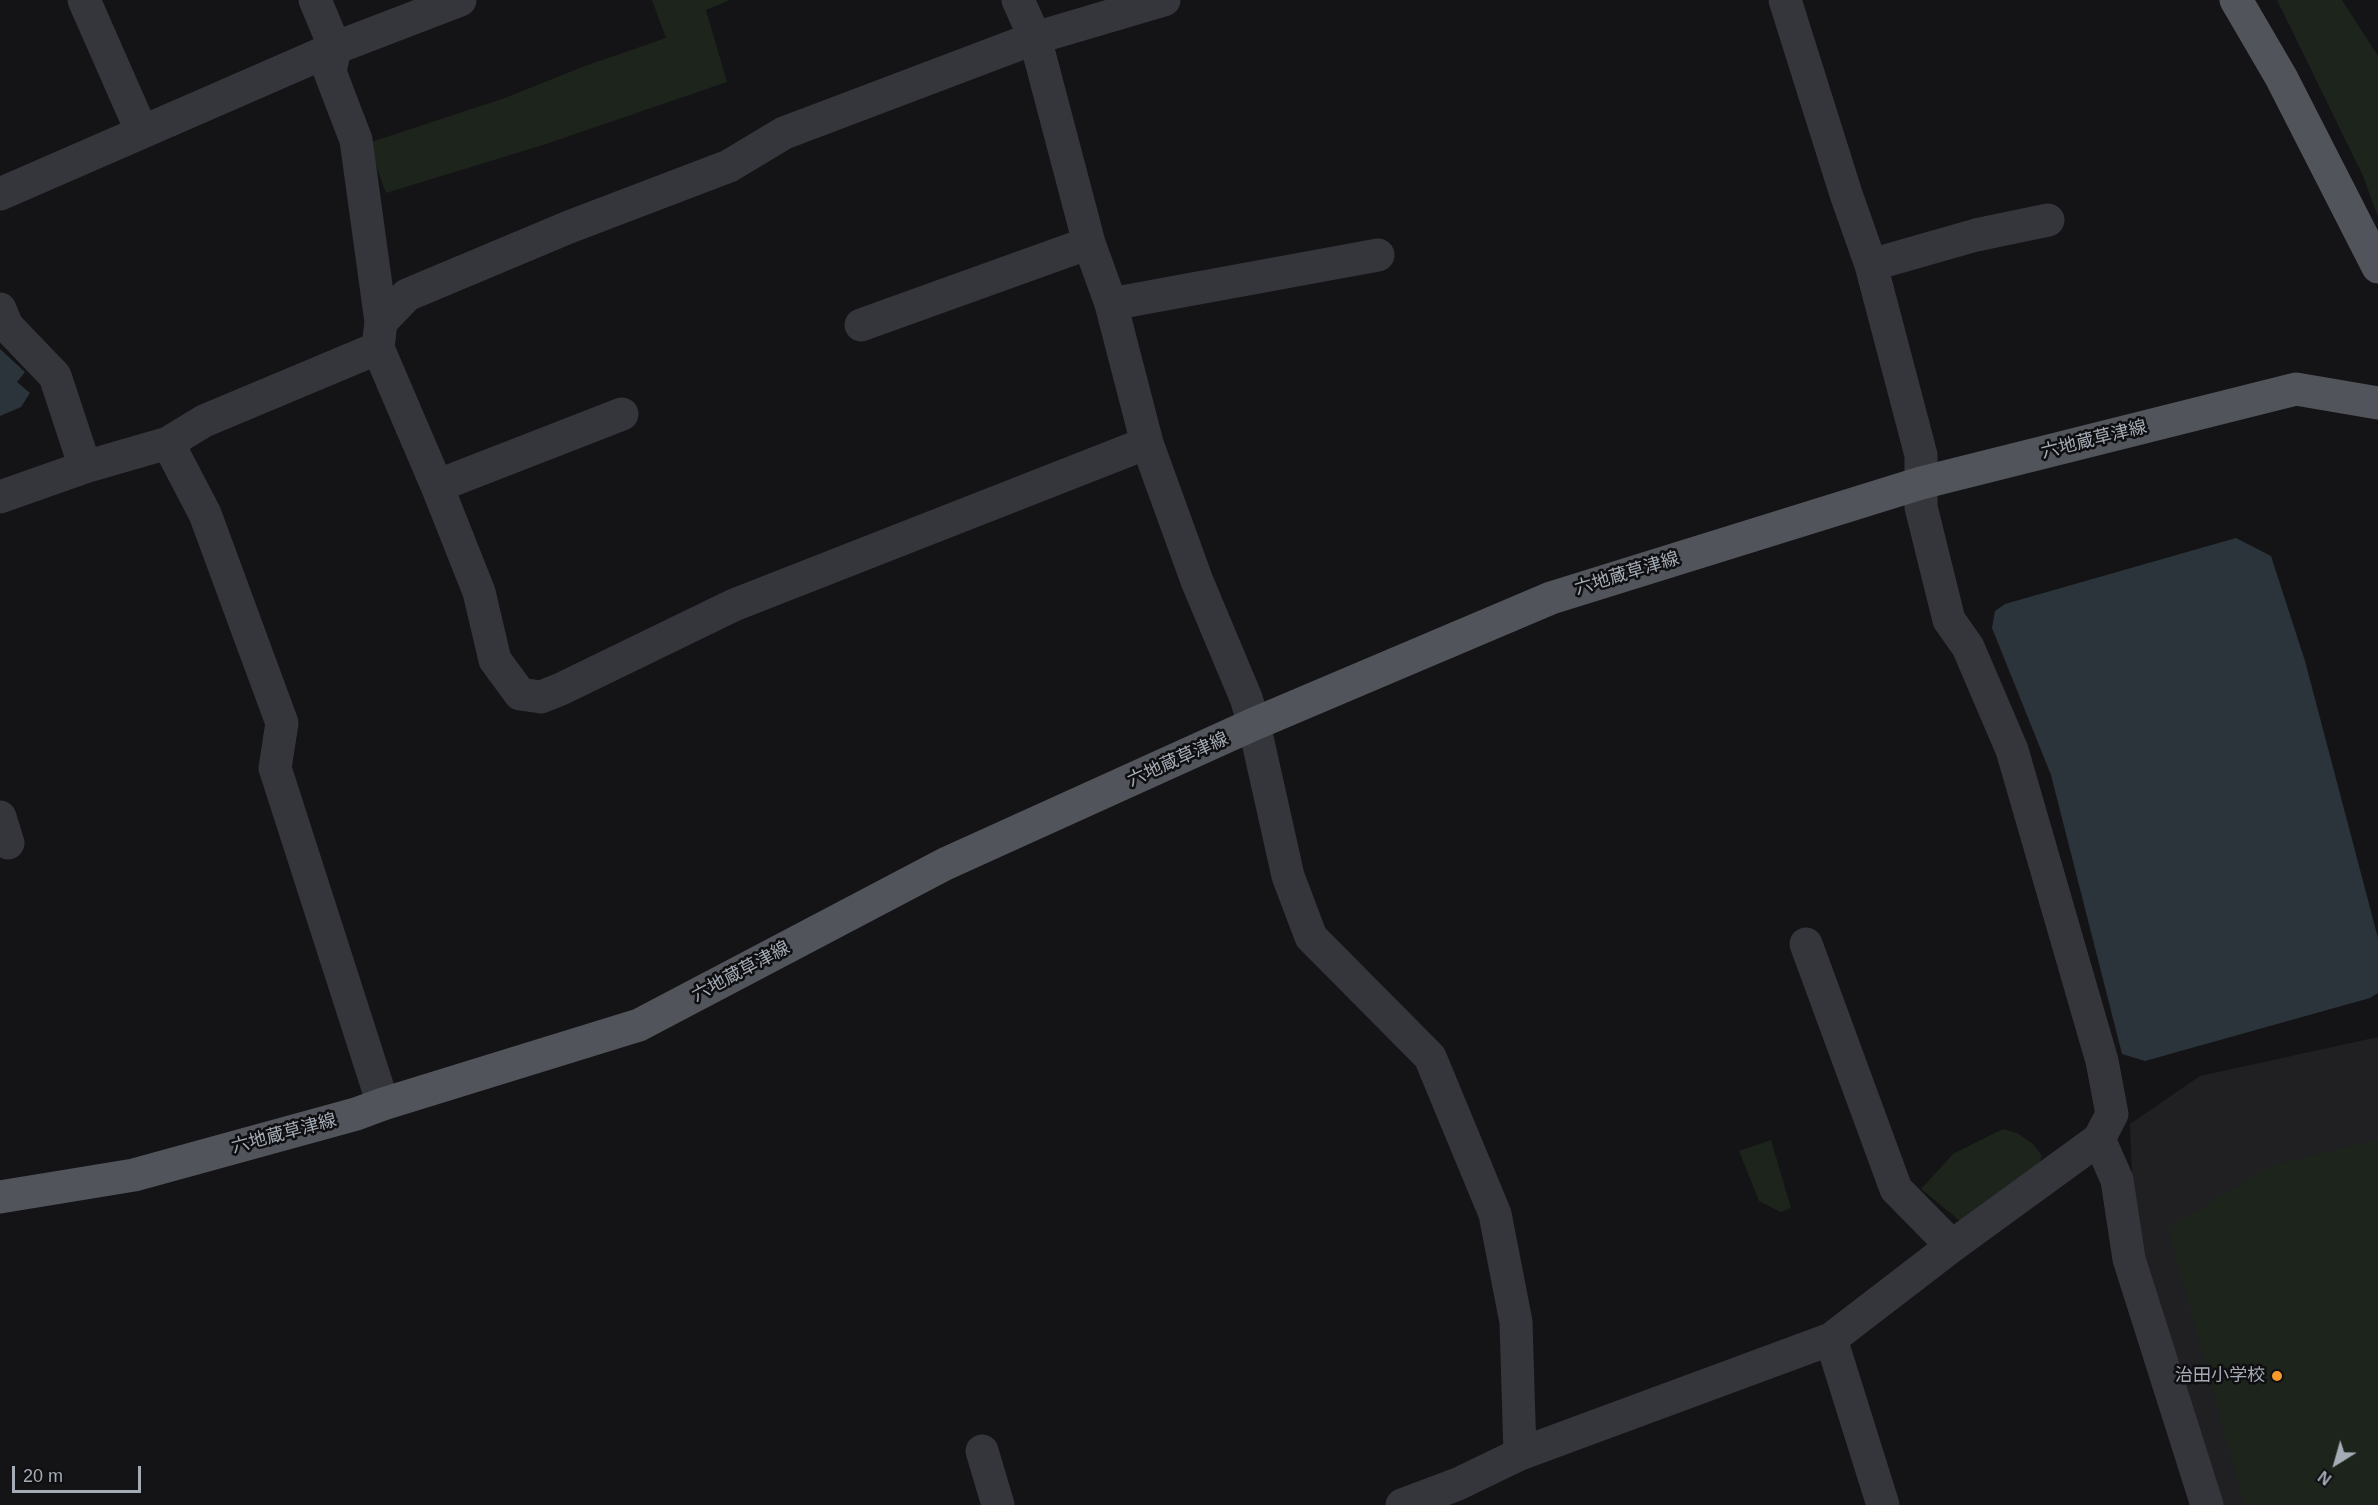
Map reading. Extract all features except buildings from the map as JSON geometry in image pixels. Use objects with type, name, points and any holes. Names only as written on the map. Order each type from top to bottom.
[{"type":"main road","points":[[2236,0],[2281,77],[2378,267]]},
{"type":"main road","name":"六地蔵草津線","points":[[0,1197],[134,1175],[357,1114],[639,1025],[945,864],[1254,724],[1551,598],[1921,483],[2296,389],[2378,404]]},
{"type":"street","points":[[84,0],[142,132]]},
{"type":"street","points":[[315,0],[335,48],[330,72],[356,140],[380,335],[479,592],[495,660],[520,694],[541,697],[734,605],[1148,443]]},
{"type":"street","points":[[0,194],[335,48],[460,0]]},
{"type":"street","points":[[1018,0],[1035,38],[1089,243],[1111,304],[1148,443],[1197,582],[1246,698],[1254,724],[1288,876],[1311,937],[1430,1057],[1495,1214],[1516,1322],[1520,1454]]},
{"type":"street","points":[[0,497],[168,443],[204,421],[380,335],[407,295],[568,227],[729,166],[784,133],[1035,38],[1164,0]]},
{"type":"street","points":[[1402,1505],[1458,1484],[1520,1454],[1831,1339],[1952,1246],[2099,1139],[2112,1114],[2102,1061],[2012,750],[1968,646],[1949,620],[1921,507],[1921,455],[1871,265],[1846,194],[1785,0]]},
{"type":"street","points":[[1871,265],[1976,235],[2048,220]]},
{"type":"street","points":[[861,325],[1089,243]]},
{"type":"street","points":[[1111,304],[1378,255]]},
{"type":"street","points":[[0,309],[7,326],[55,376],[85,468]]},
{"type":"street","points":[[437,486],[622,414]]},
{"type":"street","points":[[168,443],[205,514],[282,723],[274,768],[383,1104]]},
{"type":"street","points":[[1806,944],[1896,1189],[1952,1246]]},
{"type":"street","points":[[2099,1139],[2117,1180],[2128,1259],[2207,1505]]},
{"type":"street","points":[[1831,1339],[1883,1505]]},
{"type":"street","points":[[982,1451],[998,1505]]},
{"type":"shaded area","points":[[652,0],[730,0],[706,10],[727,82],[546,144],[386,193],[368,143],[505,98],[585,66],[666,38]]},
{"type":"shaded area","points":[[2277,0],[2342,0],[2378,56],[2378,217],[2363,176]]},
{"type":"shaded area","points":[[0,349],[25,372],[17,382],[30,393],[21,407],[0,416]]},
{"type":"shaded area","points":[[2236,538],[2271,556],[2305,661],[2378,938],[2378,993],[2370,998],[2145,1061],[2122,1054],[2051,775],[1992,628],[1995,611],[2005,604]]},
{"type":"shaded area","name":"治田小学校","points":[[2378,1037],[2378,1505],[2218,1505],[2135,1247],[2130,1124],[2200,1076]]},
{"type":"shaded area","points":[[2003,1129],[2017,1133],[2032,1143],[2042,1156],[2038,1170],[1960,1221],[1921,1189],[1953,1154]]},
{"type":"shaded area","name":"治田小学校","points":[[2378,1139],[2378,1505],[2244,1505],[2168,1228],[2271,1166]]},
{"type":"shaded area","points":[[1771,1140],[1791,1208],[1781,1212],[1759,1201],[1739,1151]]},
{"type":"place","name":"治田小学校","points":[[2277,1376]]}]
